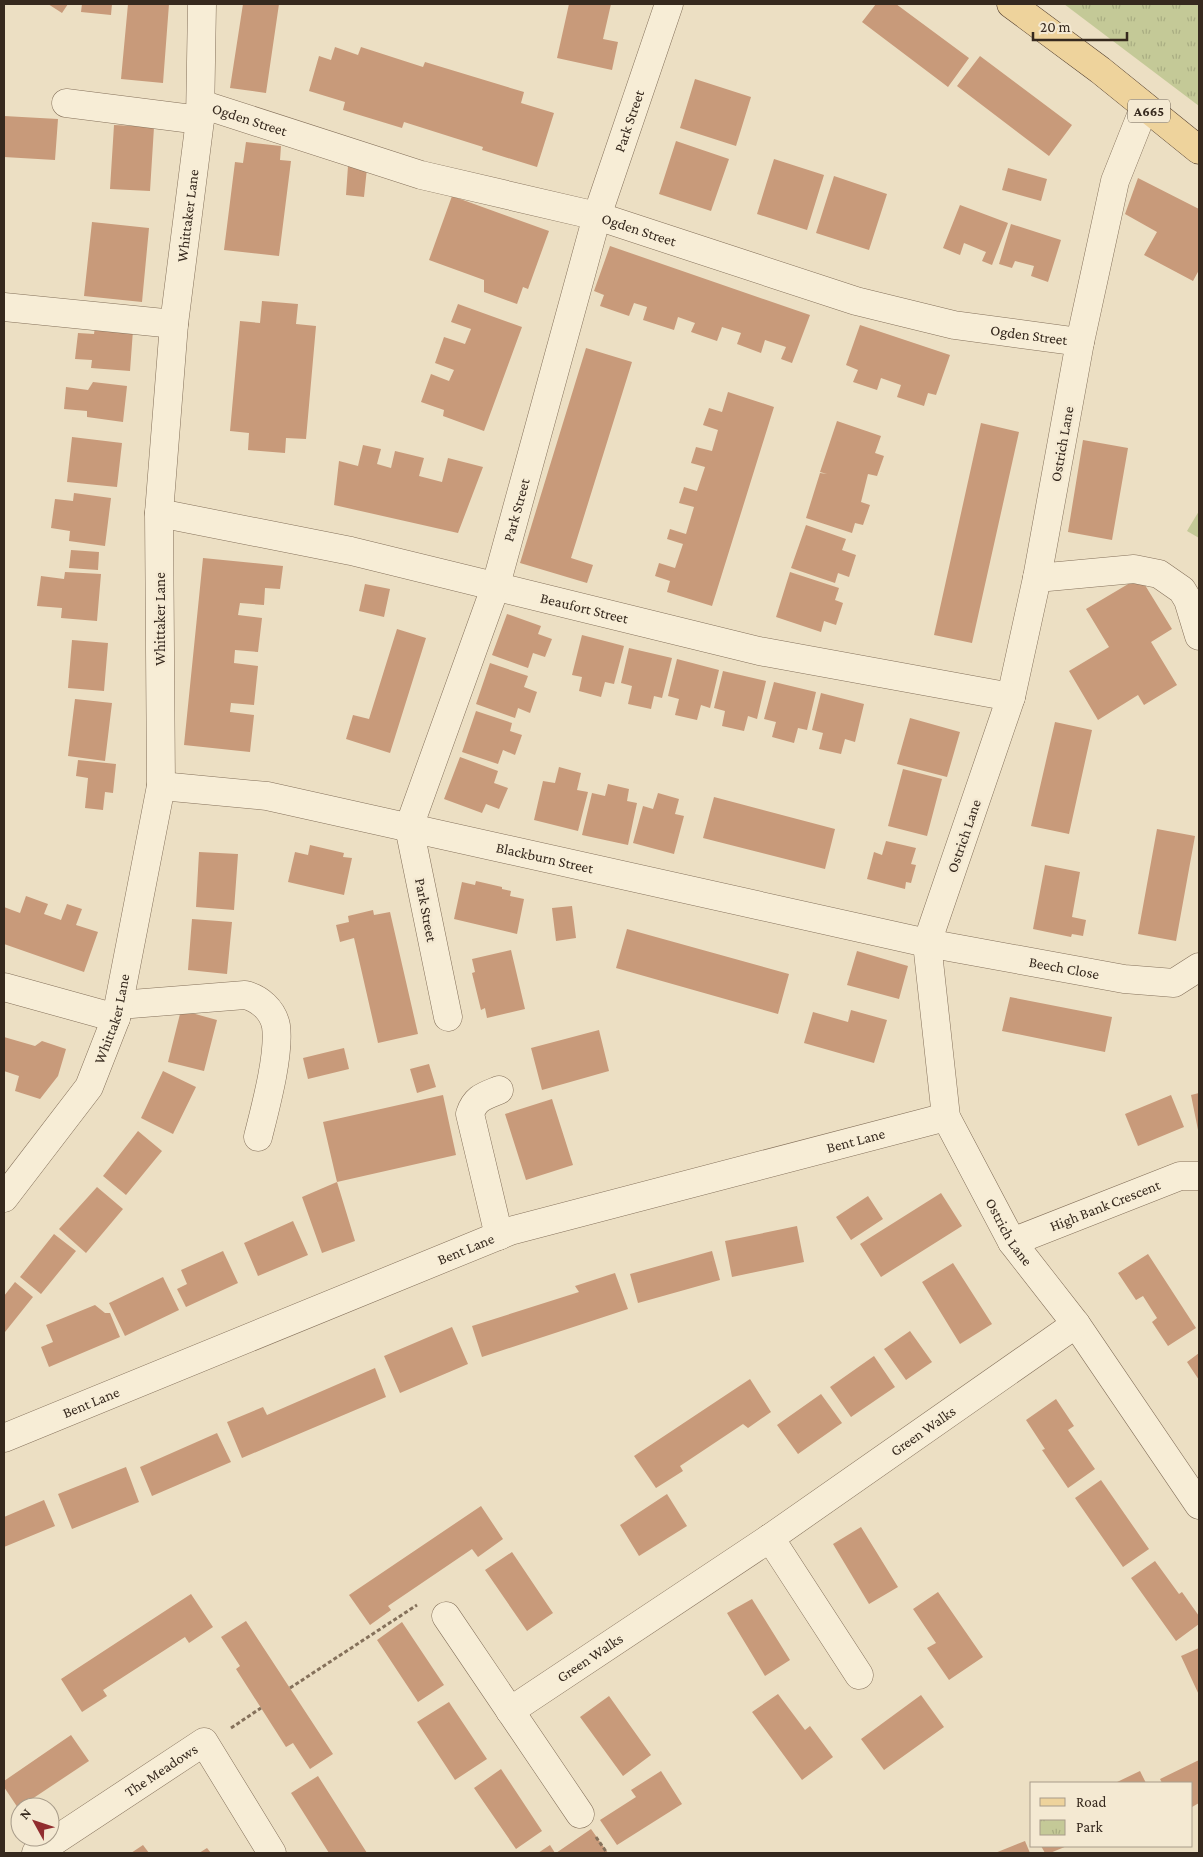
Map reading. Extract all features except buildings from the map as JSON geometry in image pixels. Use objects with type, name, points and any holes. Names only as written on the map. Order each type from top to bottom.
[{"type":"main road","name":"A665","points":[[1011,4],[1100,70],[1144,108],[1199,150]]},
{"type":"street","name":"Whittaker Lane","points":[[4,1198],[89,1087],[118,1011],[161,786],[159,513],[174,324],[201,112],[202,4]]},
{"type":"street","name":"Park Street","points":[[448,1018],[409,827],[496,585],[597,216],[669,4]]},
{"type":"street","name":"Ogden Street","points":[[66,102],[201,112],[421,175],[597,216],[856,301],[954,325],[1080,342]]},
{"type":"street","name":"Ostrich Lane","points":[[1144,108],[1115,181],[1080,342],[1037,578],[1011,697],[927,943],[946,1116],[1012,1242],[1076,1324],[1199,1504]]},
{"type":"street","points":[[4,307],[174,324]]},
{"type":"street","name":"Beaufort Street","points":[[159,513],[351,551],[759,651],[1011,697]]},
{"type":"street","points":[[1037,578],[1134,569],[1159,574],[1182,590],[1188,600],[1199,636]]},
{"type":"street","name":"Blackburn Street","points":[[161,786],[267,796],[927,943]]},
{"type":"street","name":"Beech Close","points":[[927,943],[1124,979],[1174,982],[1199,967]]},
{"type":"street","points":[[4,987],[118,1011],[245,996],[254,997],[264,1004],[276,1025],[276,1044],[269,1093],[258,1137]]},
{"type":"street","points":[[499,1090],[478,1098],[470,1114],[499,1236]]},
{"type":"street","name":"Bent Lane","points":[[4,1438],[499,1236],[946,1116]]},
{"type":"street","name":"High Bank Crescent","points":[[1012,1242],[1180,1176],[1199,1176]]},
{"type":"street","name":"Green Walks","points":[[510,1711],[770,1538],[1076,1324]]},
{"type":"street","points":[[770,1538],[859,1674]]},
{"type":"street","points":[[446,1616],[580,1814]]},
{"type":"street","name":"The Meadows","points":[[36,1853],[204,1742],[272,1853]]},
{"type":"path","points":[[290,1688],[431,1596],[446,1616]]},
{"type":"path","points":[[204,1742],[240,1722],[260,1708]]},
{"type":"green space","points":[[1064,4],[1199,4],[1199,106]]},
{"type":"green space","points":[[1199,511],[1199,538],[1187,531]]}]
